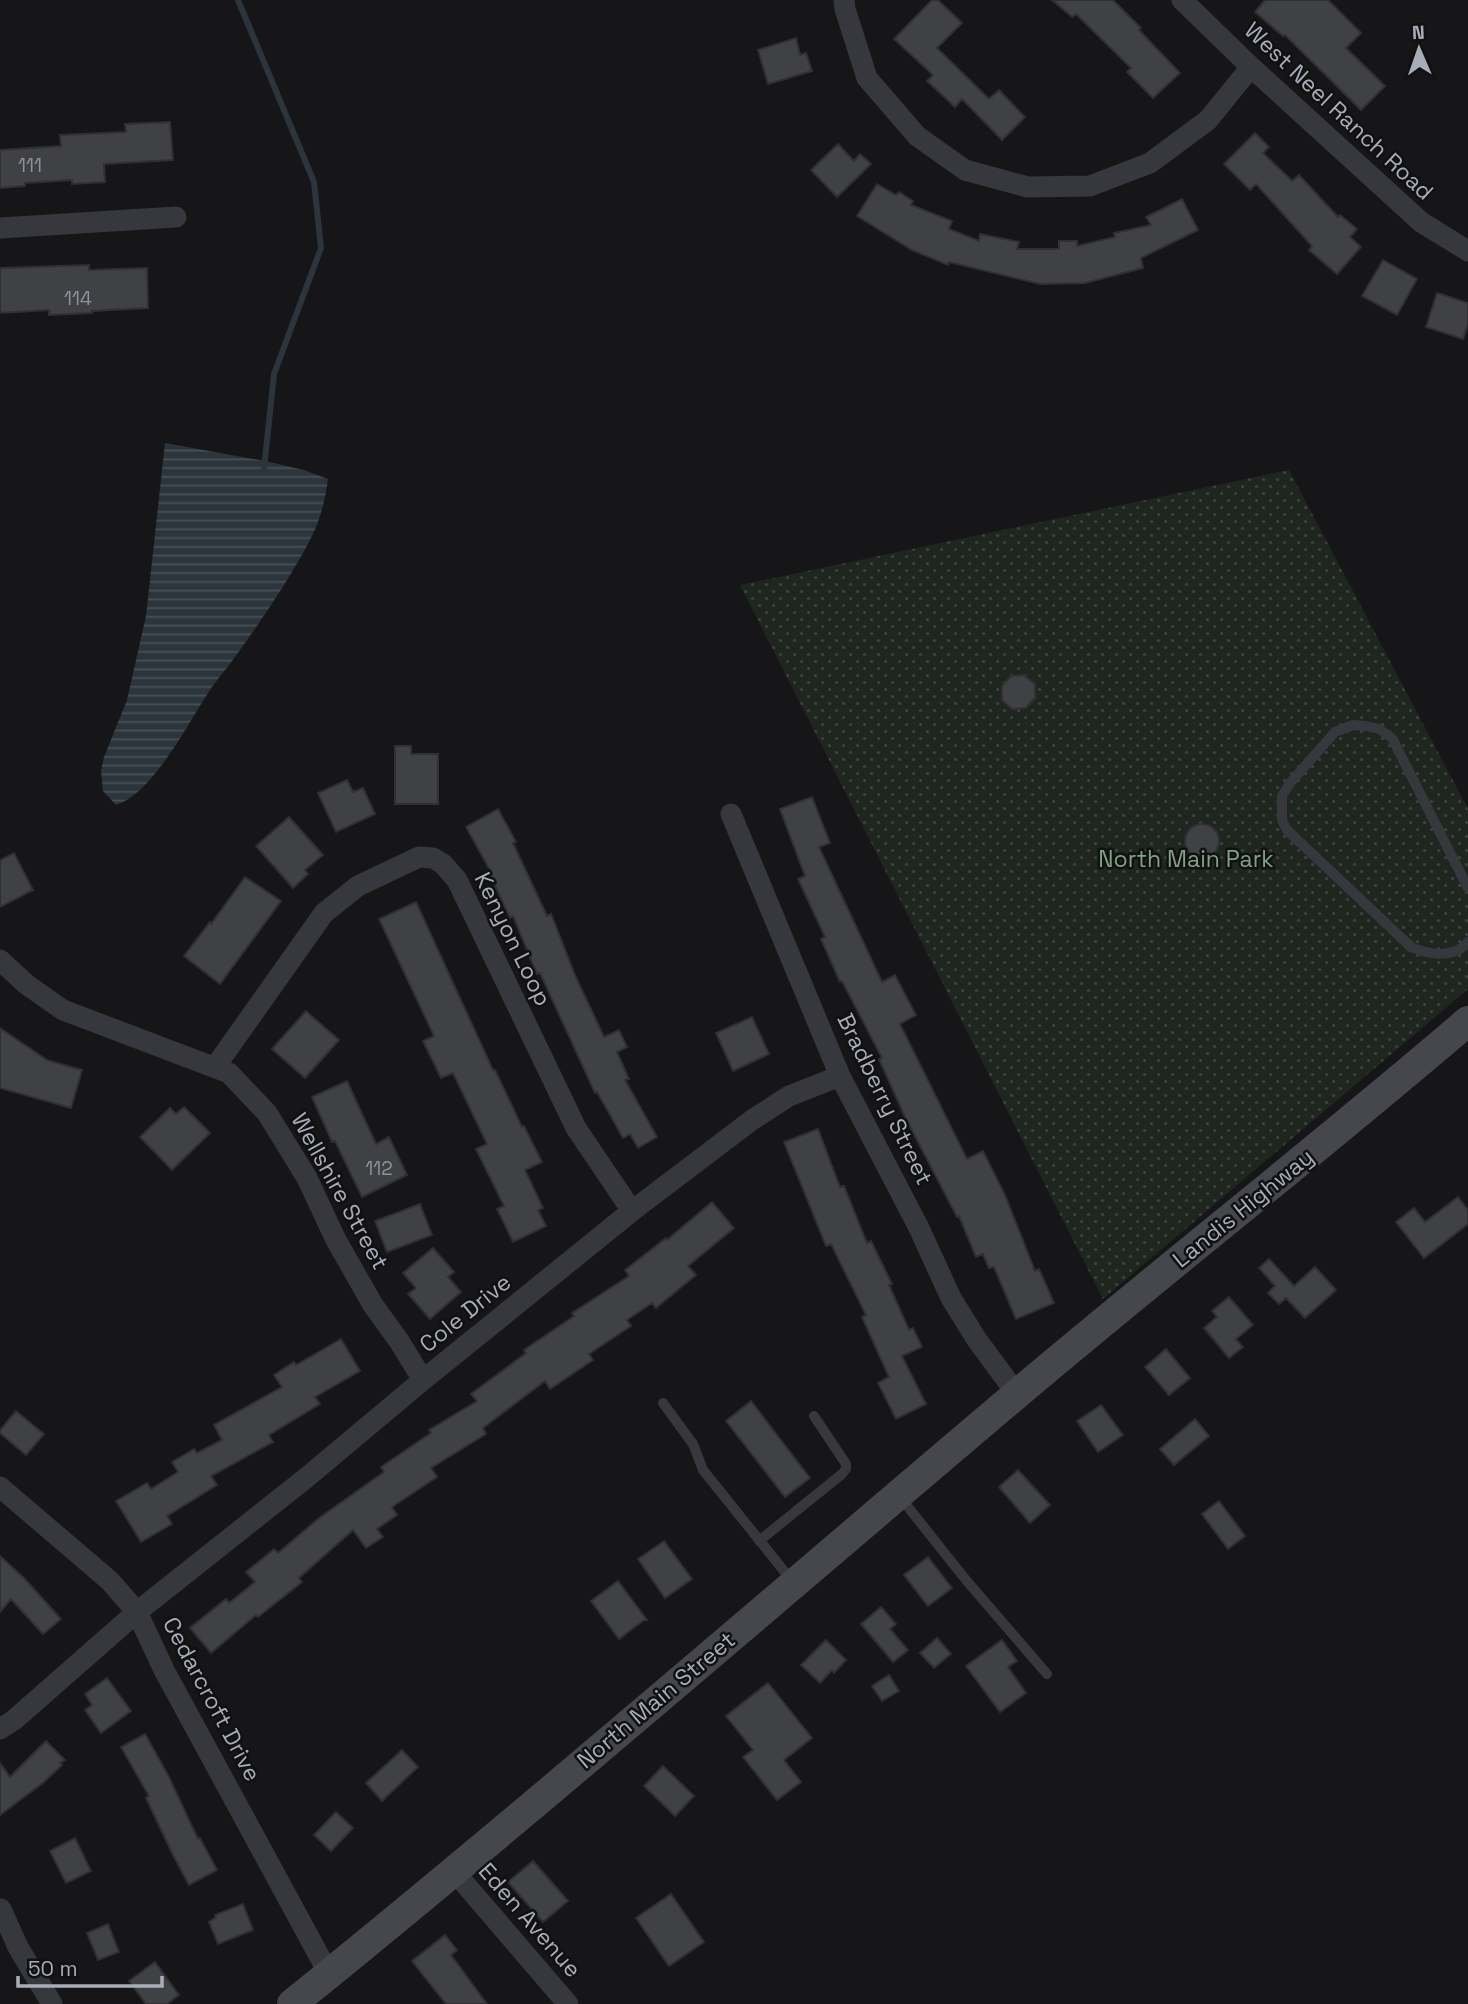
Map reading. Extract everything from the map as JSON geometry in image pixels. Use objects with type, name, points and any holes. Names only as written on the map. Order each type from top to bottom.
[{"type":"main road","name":"Landis Highway","points":[[1017,1394],[1147,1285],[1283,1177],[1468,1021]]},
{"type":"main road","name":"North Main Street","points":[[292,2004],[1017,1394]]},
{"type":"street","points":[[844,0],[867,78],[917,135],[965,170],[1028,187],[1090,186],[1150,163],[1208,120],[1251,67]]},
{"type":"street","name":"West Neel Ranch Road","points":[[1181,0],[1421,222],[1468,251]]},
{"type":"street","points":[[0,228],[176,217]]},
{"type":"street","name":"Bradberry Street","points":[[731,814],[840,1076],[919,1228],[951,1298],[977,1340],[1017,1394]]},
{"type":"street","name":"Kenyon Loop","points":[[215,1067],[324,913],[358,886],[376,876],[419,857],[433,858],[443,864],[457,880],[576,1128],[632,1211]]},
{"type":"street","name":"Wellshire Street","points":[[0,960],[26,984],[63,1010],[229,1073],[267,1113],[307,1178],[336,1240],[373,1305],[423,1380]]},
{"type":"street","name":"Cole Drive","points":[[0,1729],[14,1720],[137,1612],[306,1478],[632,1211],[752,1120],[789,1096],[840,1076]]},
{"type":"street","name":"Cedarcroft Drive","points":[[0,1487],[110,1581],[137,1612],[164,1670],[329,1974]]},
{"type":"street","name":"Eden Avenue","points":[[453,1870],[568,2004]]},
{"type":"street","points":[[1,1909],[18,1947],[52,2004]]},
{"type":"lane","points":[[1467,947],[1449,953],[1434,954],[1411,947],[1287,830],[1282,820],[1282,796],[1290,783],[1335,732],[1353,725],[1379,730],[1392,738],[1468,888]]},
{"type":"lane","points":[[663,1403],[694,1444],[703,1469],[794,1583]]},
{"type":"lane","points":[[759,1541],[846,1469],[846,1464],[814,1416]]},
{"type":"lane","points":[[898,1495],[1047,1674]]},
{"type":"green space","name":"North Main Park","points":[[1289,470],[1468,809],[1468,989],[1103,1299],[740,585]]},
{"type":"shaded area","points":[[165,443],[265,461],[328,479],[322,511],[314,533],[274,600],[157,771],[130,798],[116,805],[103,791],[101,771],[127,700],[146,616]]},
{"type":"building","points":[[932,0],[938,0],[962,23],[937,48],[989,99],[999,90],[1025,117],[1002,140],[962,99],[955,107],[927,81],[933,75],[894,39]]},
{"type":"building","points":[[1052,0],[1113,0],[1180,73],[1153,98],[1127,72],[1131,68],[1076,14],[1072,17]]},
{"type":"building","points":[[1265,0],[1328,0],[1361,33],[1346,48],[1385,86],[1361,110],[1285,35],[1255,12]]},
{"type":"building","points":[[796,38],[800,55],[806,53],[812,71],[768,84],[758,50]]},
{"type":"building","points":[[170,122],[173,160],[104,164],[105,182],[72,184],[72,180],[25,183],[25,186],[0,188],[0,150],[61,146],[60,135],[126,132],[125,124]]},
{"type":"building","points":[[1255,133],[1269,147],[1263,153],[1292,181],[1299,175],[1338,217],[1340,215],[1357,229],[1350,237],[1361,247],[1337,274],[1309,250],[1312,246],[1256,184],[1250,190],[1224,164]]},
{"type":"building","points":[[838,144],[854,161],[860,154],[871,164],[837,197],[811,170]]},
{"type":"building","points":[[877,184],[896,195],[899,192],[913,201],[911,205],[952,221],[949,229],[979,241],[980,234],[1019,242],[1017,249],[1059,249],[1059,241],[1077,241],[1077,246],[1115,237],[1114,233],[1151,225],[1146,217],[1182,199],[1198,230],[1141,258],[1143,268],[1085,283],[1040,284],[949,262],[948,265],[912,250],[857,216]]},
{"type":"building","points":[[1383,260],[1417,279],[1397,315],[1362,296]]},
{"type":"building","points":[[89,265],[89,270],[147,268],[148,308],[49,315],[49,310],[0,313],[0,268]]},
{"type":"building","points":[[1437,293],[1468,303],[1468,324],[1463,339],[1426,327]]},
{"type":"building","points":[[1024,675],[1035,684],[1035,698],[1026,708],[1012,709],[1002,700],[1002,686],[1011,676]]},
{"type":"building","points":[[395,746],[411,746],[411,754],[438,754],[438,804],[395,804]]},
{"type":"building","points":[[347,780],[353,792],[363,788],[375,814],[336,832],[318,793]]},
{"type":"building","points":[[812,797],[830,843],[819,847],[882,982],[895,975],[916,1015],[900,1024],[967,1159],[983,1151],[1005,1195],[1035,1271],[1039,1269],[1054,1303],[1016,1319],[994,1267],[989,1268],[983,1254],[976,1257],[959,1216],[957,1217],[905,1117],[879,1059],[882,1058],[842,981],[840,982],[821,939],[825,937],[798,879],[805,876],[780,809]]},
{"type":"building","points":[[498,809],[516,842],[513,843],[547,916],[551,914],[604,1037],[619,1030],[627,1047],[617,1052],[629,1079],[625,1080],[657,1137],[638,1148],[630,1134],[623,1138],[597,1092],[595,1093],[540,973],[537,974],[513,916],[510,918],[489,873],[491,872],[466,827]]},
{"type":"building","points":[[289,817],[323,855],[305,870],[308,874],[293,888],[256,846]]},
{"type":"building","points":[[1202,824],[1214,829],[1219,841],[1214,853],[1202,858],[1190,853],[1185,841],[1190,829]]},
{"type":"building","points":[[14,853],[33,890],[0,907],[0,860]]},
{"type":"building","points":[[245,877],[281,901],[220,984],[184,956]]},
{"type":"building","points":[[416,902],[493,1070],[542,1162],[525,1170],[543,1208],[538,1210],[546,1226],[513,1242],[497,1209],[504,1206],[476,1149],[487,1144],[453,1073],[441,1078],[423,1041],[434,1036],[379,919]]},
{"type":"building","points":[[306,1011],[339,1040],[305,1078],[272,1049]]},
{"type":"building","points":[[752,1017],[769,1054],[733,1071],[716,1033]]},
{"type":"building","points":[[0,1028],[47,1060],[82,1070],[71,1108],[0,1088]]},
{"type":"building","points":[[347,1081],[376,1144],[389,1137],[407,1175],[362,1197],[335,1141],[332,1142],[312,1097]]},
{"type":"building","points":[[184,1107],[210,1133],[172,1170],[140,1137],[170,1108],[176,1114]]},
{"type":"building","points":[[818,1129],[840,1187],[844,1186],[867,1243],[871,1241],[892,1284],[889,1285],[909,1330],[913,1328],[922,1347],[902,1356],[926,1404],[896,1419],[878,1383],[889,1377],[862,1317],[866,1315],[831,1244],[826,1246],[784,1142]]},
{"type":"building","points":[[1458,1197],[1468,1210],[1468,1224],[1424,1258],[1396,1222],[1414,1208],[1425,1222]]},
{"type":"building","points":[[712,1202],[734,1228],[688,1266],[696,1275],[656,1308],[652,1303],[627,1320],[631,1326],[589,1354],[593,1360],[550,1389],[545,1381],[483,1428],[486,1434],[431,1468],[437,1477],[392,1507],[397,1515],[377,1529],[383,1537],[366,1548],[353,1530],[299,1578],[302,1582],[258,1617],[256,1615],[211,1653],[190,1628],[226,1599],[229,1603],[255,1582],[246,1572],[274,1549],[278,1553],[319,1518],[384,1472],[381,1467],[431,1433],[429,1430],[477,1401],[471,1394],[526,1353],[524,1350],[574,1316],[572,1313],[629,1276],[625,1270],[666,1238],[667,1240]]},
{"type":"building","points":[[420,1204],[432,1235],[387,1252],[375,1221]]},
{"type":"building","points":[[433,1248],[454,1272],[448,1277],[461,1292],[430,1319],[408,1294],[416,1288],[403,1273]]},
{"type":"building","points":[[1269,1259],[1294,1286],[1315,1267],[1336,1290],[1305,1318],[1286,1298],[1279,1304],[1268,1293],[1275,1286],[1259,1268]]},
{"type":"building","points":[[1229,1297],[1253,1325],[1236,1339],[1243,1347],[1229,1358],[1204,1328],[1217,1317],[1212,1311]]},
{"type":"building","points":[[341,1339],[360,1371],[315,1397],[320,1404],[269,1435],[273,1442],[211,1476],[217,1485],[167,1516],[172,1524],[141,1542],[116,1501],[147,1483],[151,1489],[178,1472],[172,1462],[194,1449],[197,1453],[222,1440],[214,1425],[282,1387],[274,1375]]},
{"type":"building","points":[[1166,1349],[1190,1378],[1169,1395],[1145,1367]]},
{"type":"building","points":[[751,1401],[810,1478],[785,1497],[726,1421]]},
{"type":"building","points":[[1101,1405],[1123,1435],[1098,1452],[1077,1421]]},
{"type":"building","points":[[16,1411],[44,1434],[26,1455],[0,1433]]},
{"type":"building","points":[[1195,1419],[1209,1436],[1174,1465],[1160,1449]]},
{"type":"building","points":[[1018,1470],[1050,1505],[1030,1523],[999,1487]]},
{"type":"building","points":[[1219,1501],[1245,1536],[1228,1549],[1202,1514]]},
{"type":"building","points":[[664,1541],[692,1579],[665,1598],[638,1559]]},
{"type":"building","points":[[0,1556],[61,1619],[43,1634],[11,1599],[0,1612]]},
{"type":"building","points":[[928,1557],[952,1588],[928,1606],[904,1575]]},
{"type":"building","points":[[618,1581],[647,1620],[619,1639],[591,1601]]},
{"type":"building","points":[[881,1607],[896,1624],[890,1629],[908,1650],[893,1662],[861,1624]]},
{"type":"building","points":[[937,1638],[951,1654],[934,1668],[920,1653]]},
{"type":"building","points":[[826,1640],[846,1660],[820,1683],[801,1665]]},
{"type":"building","points":[[1002,1640],[1017,1661],[1008,1667],[1026,1693],[1000,1712],[966,1666]]},
{"type":"building","points":[[889,1675],[899,1691],[882,1701],[872,1686]]},
{"type":"building","points":[[107,1678],[131,1711],[101,1733],[85,1710],[92,1705],[85,1694]]},
{"type":"building","points":[[768,1683],[812,1738],[784,1760],[801,1782],[777,1800],[743,1757],[753,1750],[726,1716]]},
{"type":"building","points":[[145,1734],[198,1839],[200,1838],[217,1870],[189,1885],[146,1798],[149,1796],[121,1747]]},
{"type":"building","points":[[46,1741],[65,1760],[60,1763],[62,1765],[0,1815],[0,1763],[10,1777]]},
{"type":"building","points":[[402,1750],[418,1767],[382,1801],[366,1783]]},
{"type":"building","points":[[663,1766],[694,1796],[675,1816],[644,1786]]},
{"type":"building","points":[[336,1812],[353,1828],[331,1851],[314,1835]]},
{"type":"building","points":[[75,1838],[91,1871],[66,1883],[50,1851]]},
{"type":"building","points":[[533,1861],[568,1901],[543,1922],[508,1882]]},
{"type":"building","points":[[671,1894],[704,1942],[669,1966],[636,1918]]},
{"type":"building","points":[[243,1904],[253,1930],[218,1944],[209,1922],[215,1915]]},
{"type":"building","points":[[108,1924],[119,1952],[98,1960],[87,1933]]},
{"type":"building","points":[[445,1935],[457,1950],[451,1955],[487,2004],[446,2004],[412,1961]]},
{"type":"building","points":[[155,1962],[179,1995],[167,2004],[146,2004],[129,1981]]},
{"type":"waterway","points":[[238,0],[314,182],[321,248],[274,374],[264,469]]}]
